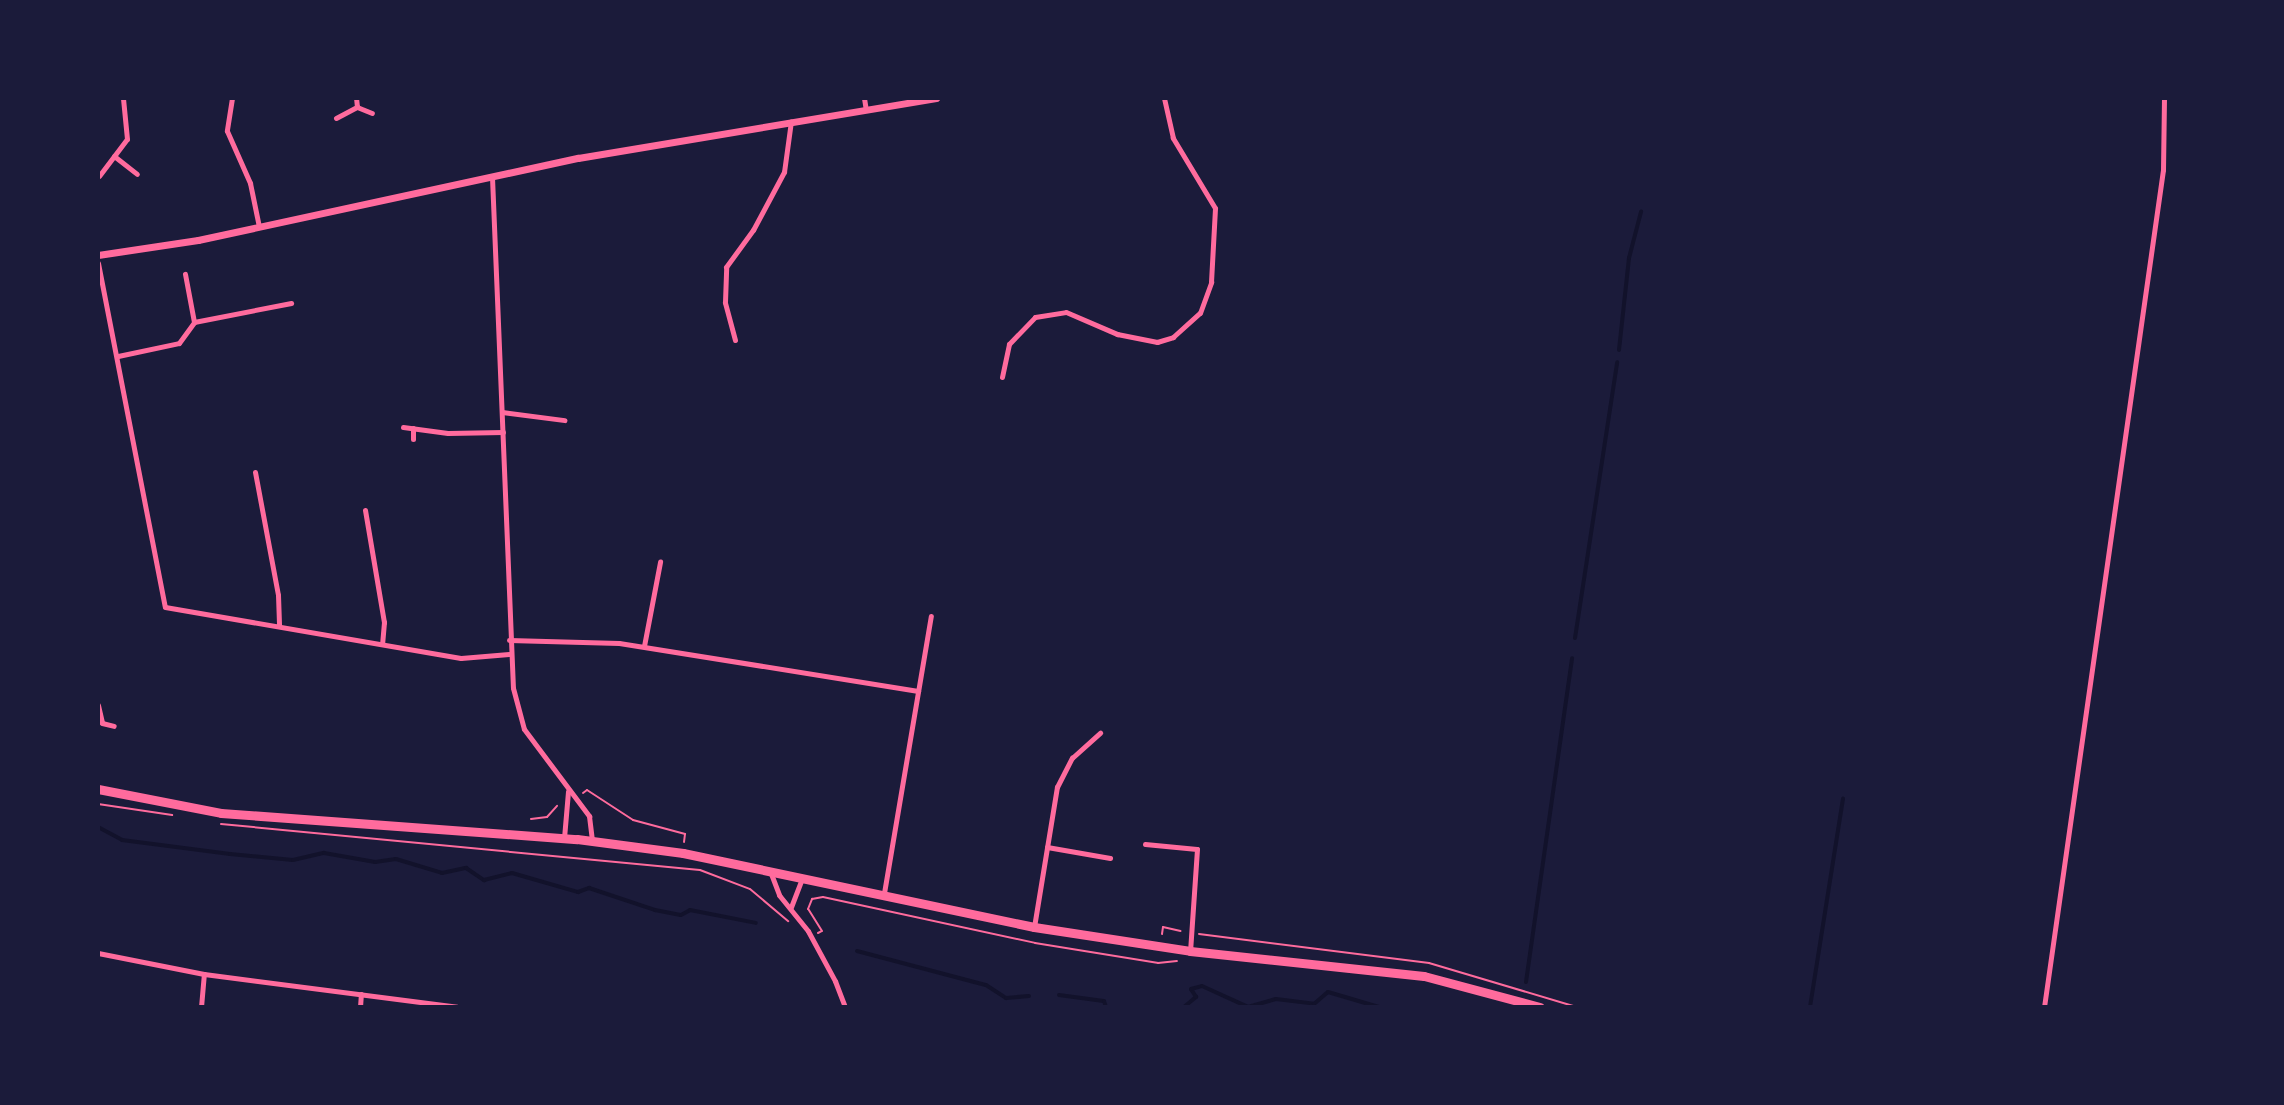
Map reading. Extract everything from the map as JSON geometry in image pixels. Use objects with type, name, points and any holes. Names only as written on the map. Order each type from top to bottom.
[{"type":"highway","points":[[98,789],[221,813],[592,841],[802,877],[1034,927],[1190,951],[1424,976],[1540,1007]]},
{"type":"street","points":[[99,176],[127,139],[123,98]]},
{"type":"street","points":[[232,98],[227,131],[250,183],[259,227]]},
{"type":"street","points":[[356,98],[357,107]]},
{"type":"street","points":[[864,98],[866,110]]},
{"type":"street","points":[[98,255],[259,227],[492,176],[791,121],[936,98]]},
{"type":"street","points":[[1002,377],[1009,344],[1035,317],[1066,312],[1117,334],[1157,342],[1188,328],[1200,313],[1208,298],[1215,208],[1173,138],[1164,98]]},
{"type":"street","points":[[2044,1007],[2153,246],[2163,170],[2164,98]]},
{"type":"street","points":[[336,118],[357,107],[372,113]]},
{"type":"street","points":[[735,340],[725,302],[726,267],[753,230],[784,172],[791,121]]},
{"type":"street","points":[[114,156],[137,174]]},
{"type":"street","points":[[492,176],[509,654],[524,729],[568,791],[577,797],[592,822],[592,841]]},
{"type":"street","points":[[98,263],[165,607],[461,658],[509,654]]},
{"type":"street","points":[[185,274],[194,322]]},
{"type":"street","points":[[118,356],[179,343],[194,322],[291,303]]},
{"type":"street","points":[[502,412],[564,420]]},
{"type":"street","points":[[403,427],[503,432]]},
{"type":"street","points":[[413,428],[413,439]]},
{"type":"street","points":[[255,472],[280,604],[279,626]]},
{"type":"street","points":[[365,510],[384,622],[382,644]]},
{"type":"street","points":[[644,646],[660,562]]},
{"type":"street","points":[[884,893],[931,616]]},
{"type":"street","points":[[509,640],[644,646],[918,691]]},
{"type":"street","points":[[98,705],[102,723],[114,726]]},
{"type":"street","points":[[1034,927],[1063,771],[1100,733]]},
{"type":"street","points":[[564,838],[568,791]]},
{"type":"street","points":[[1145,844],[1197,849],[1190,951]]},
{"type":"street","points":[[1047,847],[1110,858]]},
{"type":"street","points":[[770,871],[779,895],[791,907],[835,981],[845,1007]]},
{"type":"street","points":[[791,907],[802,877]]},
{"type":"street","points":[[98,953],[204,974],[457,1007]]},
{"type":"street","points":[[201,1007],[204,974]]},
{"type":"street","points":[[360,1007],[361,994]]},
{"type":"path","points":[[577,797],[587,790],[623,816],[685,834]]},
{"type":"path","points":[[531,819],[547,817],[559,801]]},
{"type":"path","points":[[98,804],[153,816],[181,816]]},
{"type":"path","points":[[215,823],[700,870],[750,889],[794,928]]},
{"type":"path","points":[[822,931],[808,909],[816,897],[1035,943],[1158,963]]},
{"type":"path","points":[[1163,927],[1429,963],[1577,1007]]},
{"type":"waterway","points":[[1619,350],[1629,258],[1641,212]]},
{"type":"waterway","points":[[1575,638],[1617,362]]},
{"type":"waterway","points":[[1526,982],[1572,658]]},
{"type":"waterway","points":[[1810,1007],[1843,799]]},
{"type":"waterway","points":[[98,827],[122,840],[230,854],[293,860],[324,853],[375,862],[396,859],[442,873],[466,868],[484,880],[512,873],[578,892],[589,888],[655,910],[681,915],[690,910],[756,923]]},
{"type":"waterway","points":[[857,951],[986,985],[1006,998],[1029,996]]},
{"type":"waterway","points":[[1184,1007],[1196,997],[1191,989],[1202,986],[1248,1007],[1276,999],[1314,1004],[1328,992],[1379,1007]]},
{"type":"waterway","points":[[1059,995],[1104,1001],[1106,1007]]}]
